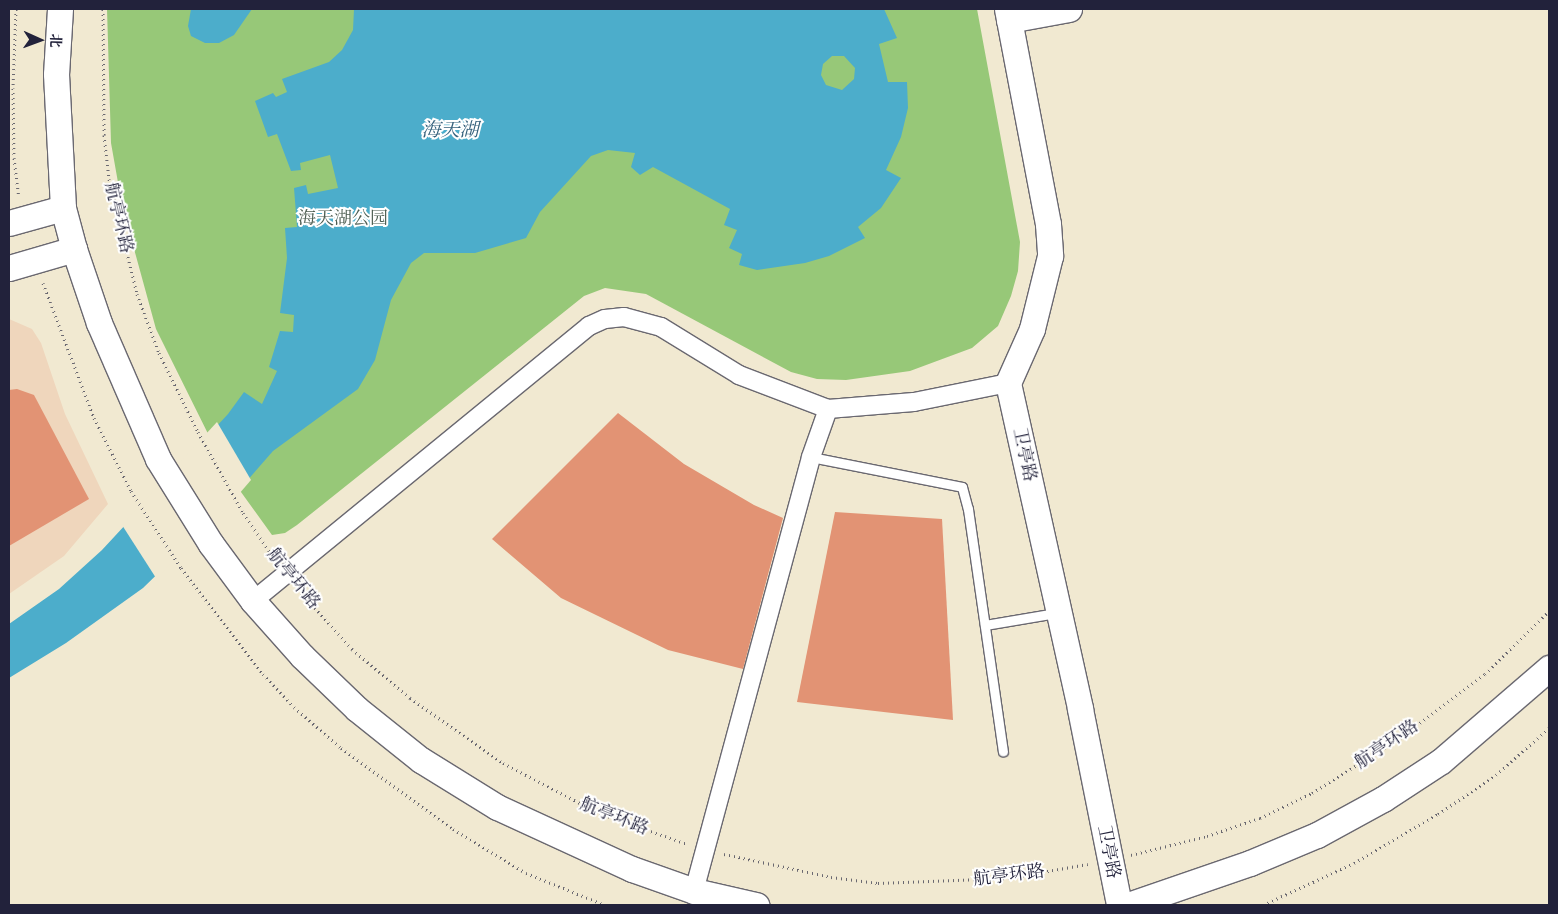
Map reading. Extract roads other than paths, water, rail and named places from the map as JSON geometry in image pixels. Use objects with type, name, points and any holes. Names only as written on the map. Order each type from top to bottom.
[{"type":"street","points":[[60,9],[56,74],[63,208],[74,249],[99,322],[158,459],[211,544],[252,601],[302,656],[358,709],[421,760],[497,807],[567,841],[694,891],[756,905]]},
{"type":"street","points":[[252,601],[588,326],[605,319],[624,316],[661,326],[739,375],[828,409],[914,402],[1008,383],[1032,329],[1050,256],[1048,224],[1008,14],[1070,9]]},
{"type":"street","points":[[9,223],[63,208]]},
{"type":"street","points":[[9,268],[74,249]]},
{"type":"street","name":"卫亭路","points":[[1008,383],[1119,905]]},
{"type":"street","points":[[694,891],[811,457],[828,409]]},
{"type":"street","points":[[1128,905],[1267,856],[1317,835],[1383,799],[1441,761],[1549,668]]},
{"type":"lane","points":[[811,457],[962,487],[985,625],[1003,751]]},
{"type":"lane","points":[[985,625],[1058,613]]},
{"type":"water","points":[[191,9],[252,9],[234,35],[219,43],[205,43],[191,36],[188,26]]},
{"type":"water","name":"海天湖","points":[[354,9],[884,9],[897,38],[879,44],[888,82],[907,82],[908,108],[901,137],[886,170],[901,178],[881,208],[858,227],[865,238],[829,256],[805,263],[757,270],[739,265],[742,254],[729,248],[737,230],[724,225],[730,209],[653,167],[640,175],[631,167],[635,153],[608,150],[591,156],[540,212],[526,238],[475,253],[424,253],[411,263],[391,300],[375,360],[358,389],[273,451],[212,521],[143,588],[66,643],[9,678],[9,624],[59,589],[102,550],[228,414],[244,392],[262,404],[277,371],[269,367],[280,331],[293,332],[294,315],[280,313],[287,258],[285,228],[297,227],[294,188],[306,185],[308,194],[338,188],[330,155],[300,163],[301,170],[291,171],[277,134],[268,137],[255,101],[273,93],[276,97],[287,92],[282,79],[329,62],[342,50],[353,30]],"holes":[[[832,56],[844,56],[855,68],[854,79],[842,90],[826,85],[821,75],[823,64]]]},
{"type":"park label","name":"海天湖公园","points":[[343,219]]}]
